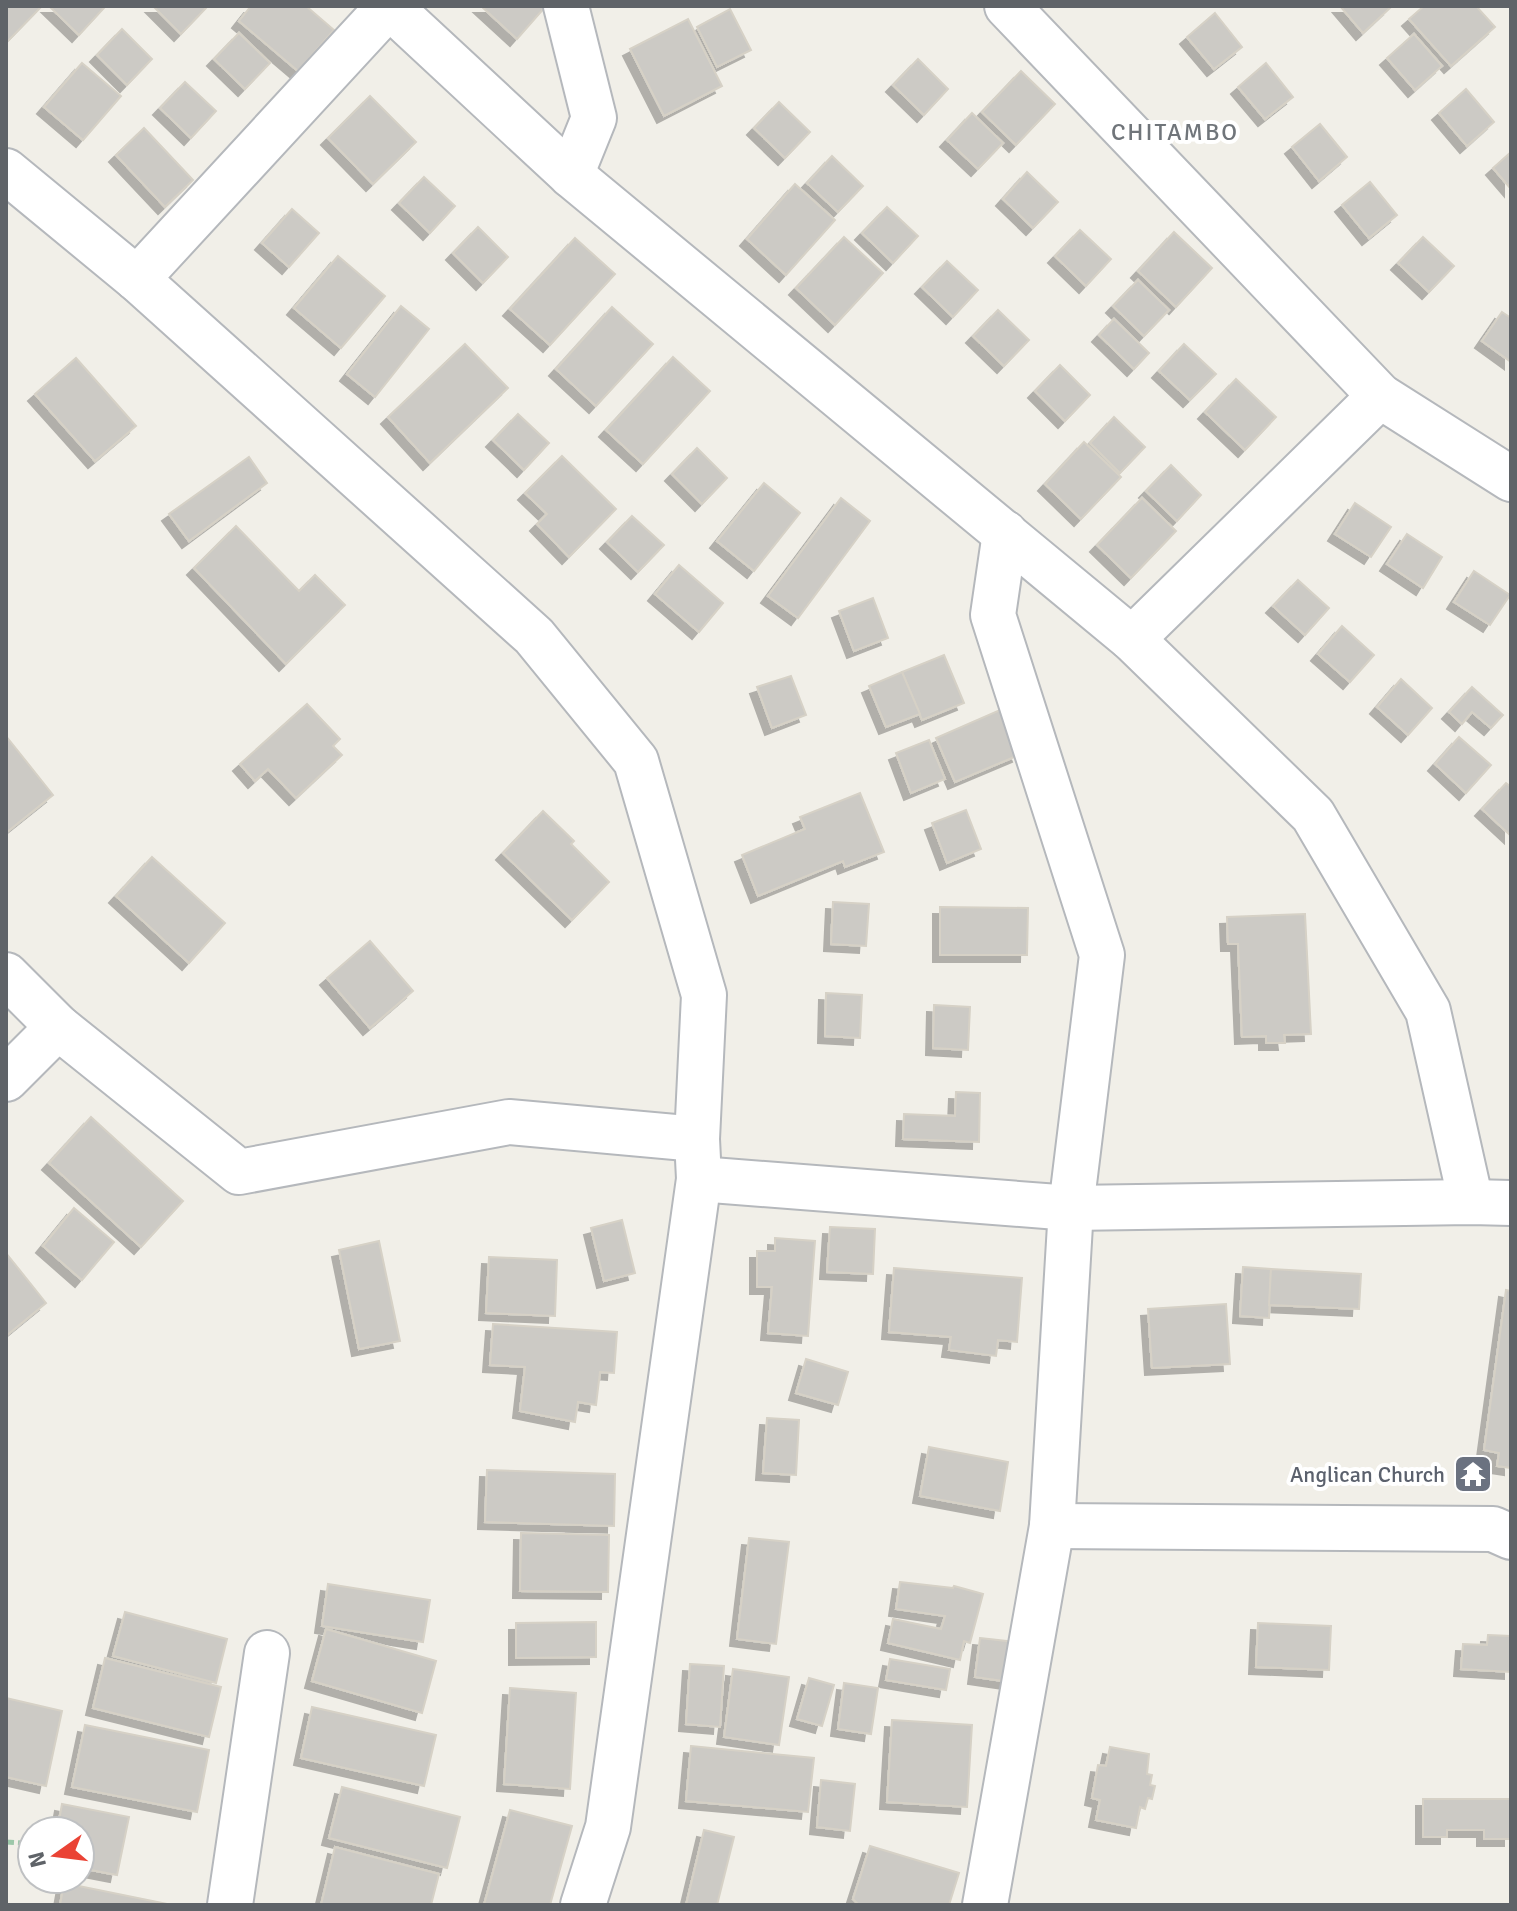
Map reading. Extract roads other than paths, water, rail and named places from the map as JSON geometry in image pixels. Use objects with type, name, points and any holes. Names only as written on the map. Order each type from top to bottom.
[{"type":"street","points":[[6,975],[58,1027],[239,1172],[509,1122],[698,1159],[1071,1208],[1491,1203],[1428,1011],[1313,815],[1132,639],[571,175],[389,6],[137,279]]},
{"type":"street","points":[[566,6],[594,118],[571,175]]},
{"type":"street","points":[[1007,6],[1380,396],[1511,479]]},
{"type":"street","points":[[6,171],[137,279],[534,636],[636,761],[704,995],[698,1159],[608,1827],[583,1905]]},
{"type":"street","points":[[1132,639],[1380,396]]},
{"type":"street","points":[[985,1905],[1052,1526],[1071,1208],[1102,955],[993,615],[1005,533]]},
{"type":"street","points":[[6,1079],[58,1027]]},
{"type":"street","points":[[1052,1526],[1493,1529],[1511,1537]]},
{"type":"street","points":[[230,1905],[267,1653]]},
{"type":"place","name":"Anglican Church","points":[[1473,1474]]},
{"type":"district","name":"CHITAMBO","points":[[1175,132]]}]
